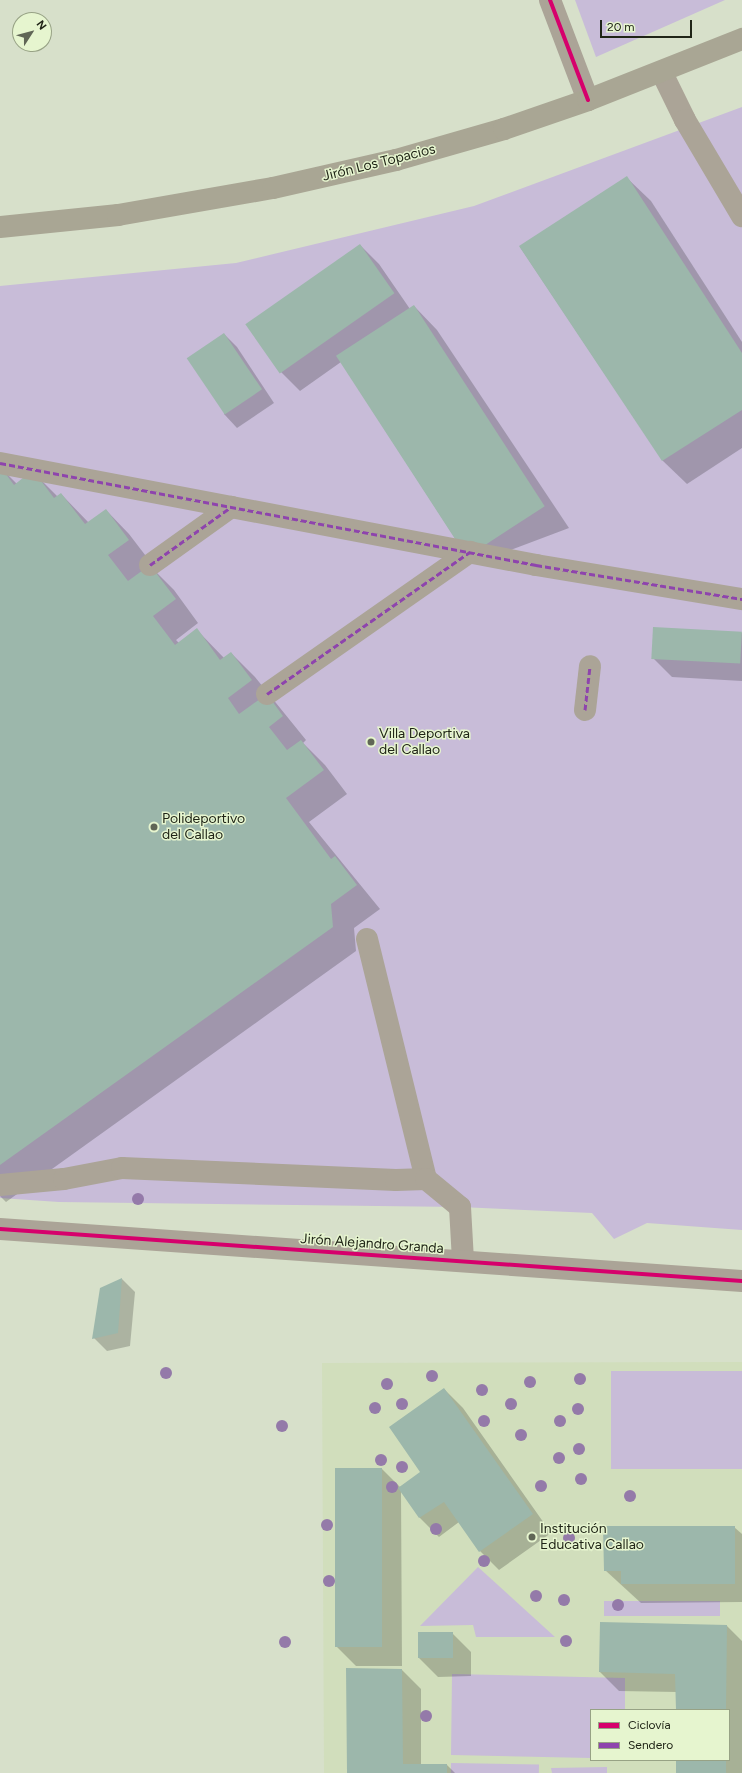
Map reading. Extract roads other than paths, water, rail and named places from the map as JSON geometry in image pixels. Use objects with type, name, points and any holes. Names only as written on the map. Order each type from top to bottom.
[{"type":"main road","name":"Jirón Los Topacios","points":[[0,227],[118,215],[273,188],[403,158],[504,129],[588,100],[662,73],[742,39]]},
{"type":"street","points":[[550,0],[588,100]]},
{"type":"street","points":[[662,73],[685,120],[742,216]]},
{"type":"street","points":[[0,463],[470,552],[742,600]]},
{"type":"street","points":[[150,565],[231,507]]},
{"type":"street","points":[[267,694],[470,552]]},
{"type":"street","points":[[585,710],[590,666]]},
{"type":"street","points":[[367,939],[426,1179],[460,1207],[463,1261]]},
{"type":"street","points":[[0,1185],[64,1179],[122,1168],[396,1180],[426,1179]]},
{"type":"street","name":"Jirón Alejandro Granda","points":[[0,1228],[742,1281]]},
{"type":"place","name":"Villa Deportiva del Callao","points":[[371,742]]},
{"type":"place","name":"Polideportivo del Callao","points":[[154,827]]},
{"type":"place","name":"Institución Educativa Callao","points":[[532,1537]]}]
